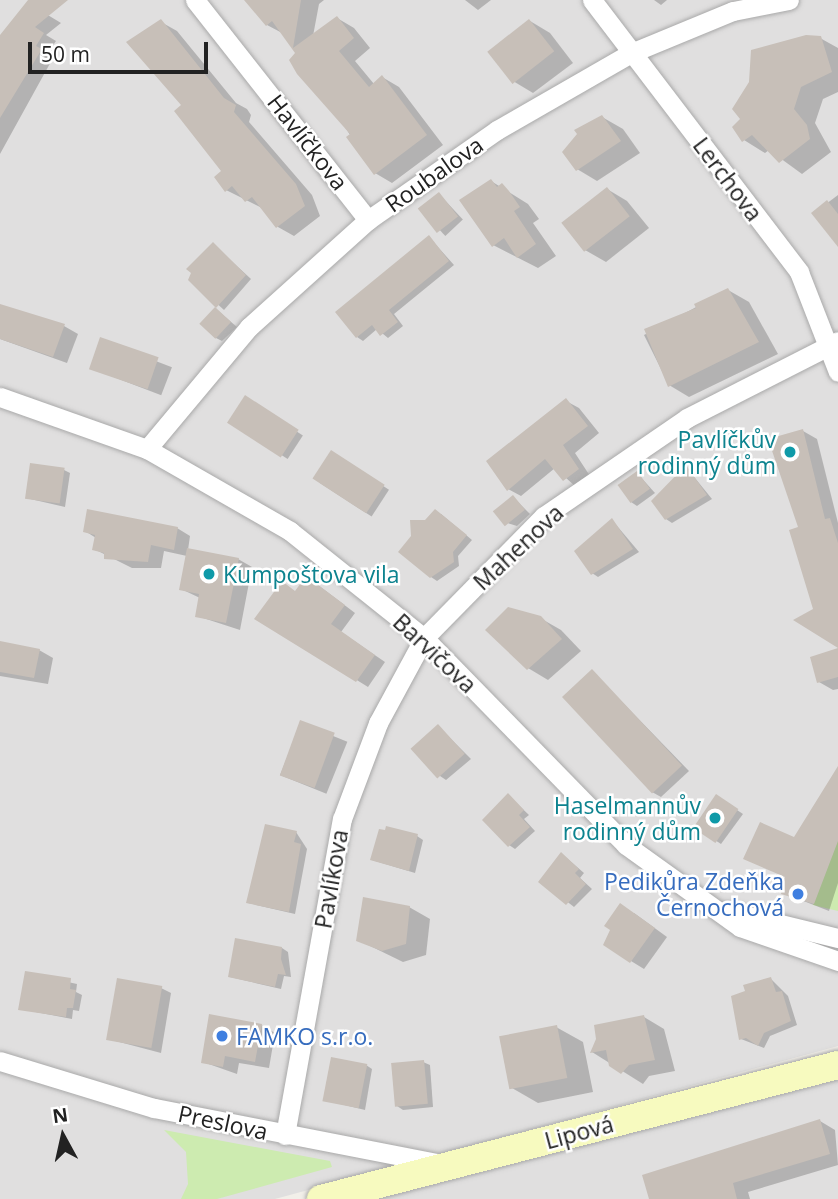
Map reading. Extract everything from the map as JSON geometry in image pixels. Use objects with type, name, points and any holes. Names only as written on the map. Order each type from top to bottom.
[{"type":"street","name":"Havlíčkova","points":[[195,0],[368,220]]},
{"type":"street","name":"Lerchova","points":[[592,0],[799,272],[834,342],[838,372]]},
{"type":"street","name":"Roubalova","points":[[147,449],[249,327],[368,220],[497,130],[631,53],[733,11],[789,0]]},
{"type":"street","name":"Mahenova","points":[[424,638],[544,516],[687,418],[834,342]]},
{"type":"street","name":"Barvičova","points":[[0,397],[147,449],[290,531],[424,638],[626,845],[720,910],[740,927],[838,961]]},
{"type":"street","name":"Pavlíkova","points":[[285,1135],[342,818],[378,723],[424,638]]},
{"type":"street","name":"Barvičova","points":[[720,910],[838,938]]},
{"type":"street","name":"Preslova","points":[[0,1061],[155,1108],[450,1166]]},
{"type":"street","name":"Lipová","points":[[321,1199],[838,1065]]},
{"type":"shaded area","points":[[0,0],[838,0],[838,1046],[275,1199],[0,1199]]},
{"type":"shaded area","points":[[838,1074],[838,1199],[375,1199]]},
{"type":"green space","points":[[838,840],[838,911],[813,905]]},
{"type":"green space","points":[[164,1130],[330,1161],[332,1167],[217,1199],[181,1199],[188,1184],[186,1152]]},
{"type":"building","points":[[28,0],[68,0],[35,27],[44,33],[36,46],[42,49],[0,118],[0,35]]},
{"type":"building","points":[[244,0],[301,0],[293,48],[337,16],[354,38],[339,51],[369,87],[382,75],[427,135],[374,175],[346,137],[350,134],[297,74],[289,60],[295,53],[272,21],[266,26]]},
{"type":"building","points":[[161,19],[224,98],[236,105],[234,112],[296,184],[305,206],[276,228],[252,197],[245,202],[232,186],[225,192],[214,177],[221,171],[174,111],[181,105],[126,42]]},
{"type":"building","points":[[529,19],[554,51],[512,84],[487,52]]},
{"type":"building","points":[[806,35],[821,36],[832,72],[801,87],[794,109],[807,125],[810,139],[779,163],[752,135],[742,142],[732,127],[740,119],[732,109],[749,82],[751,50]]},
{"type":"building","points":[[602,115],[621,141],[576,171],[562,152],[577,134],[574,130]]},
{"type":"building","points":[[491,179],[497,187],[502,183],[509,191],[520,207],[514,211],[536,244],[517,258],[504,238],[492,247],[459,200]]},
{"type":"building","points":[[607,187],[630,216],[584,252],[561,223]]},
{"type":"building","points":[[439,192],[458,216],[437,233],[418,209]]},
{"type":"building","points":[[827,200],[838,214],[838,247],[811,213]]},
{"type":"building","points":[[429,235],[449,261],[389,310],[398,322],[380,336],[372,325],[356,338],[335,312]]},
{"type":"building","points":[[213,242],[246,275],[216,308],[188,280],[191,273],[186,269]]},
{"type":"building","points":[[728,288],[759,342],[668,387],[644,329],[696,308],[694,304]]},
{"type":"building","points":[[0,304],[65,324],[53,357],[0,339]]},
{"type":"building","points":[[215,307],[231,322],[215,339],[199,324]]},
{"type":"building","points":[[100,337],[159,357],[148,389],[89,369]]},
{"type":"building","points":[[245,395],[299,430],[281,458],[227,423]]},
{"type":"building","points":[[566,398],[588,426],[563,445],[579,469],[563,481],[545,459],[507,491],[486,461]]},
{"type":"building","points":[[803,429],[825,519],[830,518],[838,543],[838,648],[793,620],[813,609],[789,530],[798,527],[768,439]]},
{"type":"building","points":[[331,450],[385,485],[366,513],[312,479]]},
{"type":"building","points":[[30,463],[65,468],[60,504],[25,499]]},
{"type":"building","points":[[686,465],[707,495],[665,520],[651,501]]},
{"type":"building","points":[[637,471],[650,489],[631,503],[618,485]]},
{"type":"building","points":[[513,495],[525,510],[505,526],[493,511]]},
{"type":"building","points":[[87,509],[178,527],[174,550],[151,545],[148,562],[104,559],[104,553],[92,550],[95,535],[83,532]]},
{"type":"building","points":[[435,509],[467,535],[453,552],[454,562],[430,578],[398,552],[411,536],[410,520],[425,520]]},
{"type":"building","points":[[612,518],[633,549],[591,575],[574,551]]},
{"type":"building","name":"Kumpoštova vila","points":[[187,548],[239,558],[226,623],[195,617],[199,594],[179,590]]},
{"type":"building","points":[[306,576],[345,605],[331,624],[375,655],[356,682],[254,619],[282,581],[295,591]]},
{"type":"building","points":[[508,607],[541,616],[562,639],[527,670],[485,630]]},
{"type":"building","points":[[0,641],[40,649],[34,678],[0,672]]},
{"type":"building","points":[[838,648],[838,677],[817,683],[810,657]]},
{"type":"building","points":[[592,669],[682,766],[652,794],[562,697]]},
{"type":"building","points":[[300,720],[335,733],[315,788],[280,775]]},
{"type":"building","points":[[438,724],[465,754],[437,778],[411,749]]},
{"type":"building","points":[[838,766],[838,841],[814,904],[781,894],[785,877],[743,859],[760,822],[794,837]]},
{"type":"building","points":[[508,793],[524,810],[519,815],[530,827],[508,847],[482,820]]},
{"type":"building","name":"Haselmannův rodinný dům","points":[[716,794],[738,809],[715,843],[693,828]]},
{"type":"building","points":[[265,824],[297,831],[294,842],[301,844],[289,912],[246,903]]},
{"type":"building","points":[[386,826],[418,834],[409,871],[370,860],[379,829],[385,830]]},
{"type":"building","points":[[561,852],[579,869],[575,873],[586,884],[566,905],[538,882]]},
{"type":"building","points":[[363,897],[410,906],[406,944],[382,951],[356,941]]},
{"type":"building","points":[[620,903],[655,928],[630,963],[603,945],[610,930],[604,926]]},
{"type":"building","points":[[235,938],[282,947],[281,959],[286,975],[278,974],[275,987],[228,977]]},
{"type":"building","points":[[25,971],[71,978],[70,989],[76,990],[73,1008],[67,1008],[66,1017],[18,1010]]},
{"type":"building","points":[[771,977],[776,992],[782,991],[791,1021],[764,1033],[758,1046],[746,1038],[739,1040],[731,996],[745,991],[743,985]]},
{"type":"building","points":[[117,978],[162,986],[151,1048],[106,1040]]},
{"type":"building","points":[[209,1014],[262,1024],[255,1062],[225,1056],[223,1067],[201,1063]]},
{"type":"building","points":[[644,1015],[655,1060],[629,1065],[621,1074],[609,1066],[606,1050],[590,1053],[596,1039],[594,1025]]},
{"type":"building","points":[[557,1025],[567,1078],[509,1089],[499,1036]]},
{"type":"building","points":[[331,1057],[367,1064],[359,1108],[322,1101]]},
{"type":"building","points":[[424,1060],[428,1104],[395,1107],[391,1063]]},
{"type":"building","points":[[820,1119],[830,1154],[733,1183],[737,1199],[649,1199],[642,1175]]},
{"type":"place","name":"Pavlíčkův rodinný dům","points":[[790,452]]},
{"type":"place","name":"Kumpoštova vila","points":[[209,574]]},
{"type":"place","name":"Haselmannův rodinný dům","points":[[715,818]]},
{"type":"place","name":"Pedikůra Zdeňka Černochová","points":[[798,894]]},
{"type":"place","name":"FAMKO s.r.o.","points":[[222,1036]]}]
